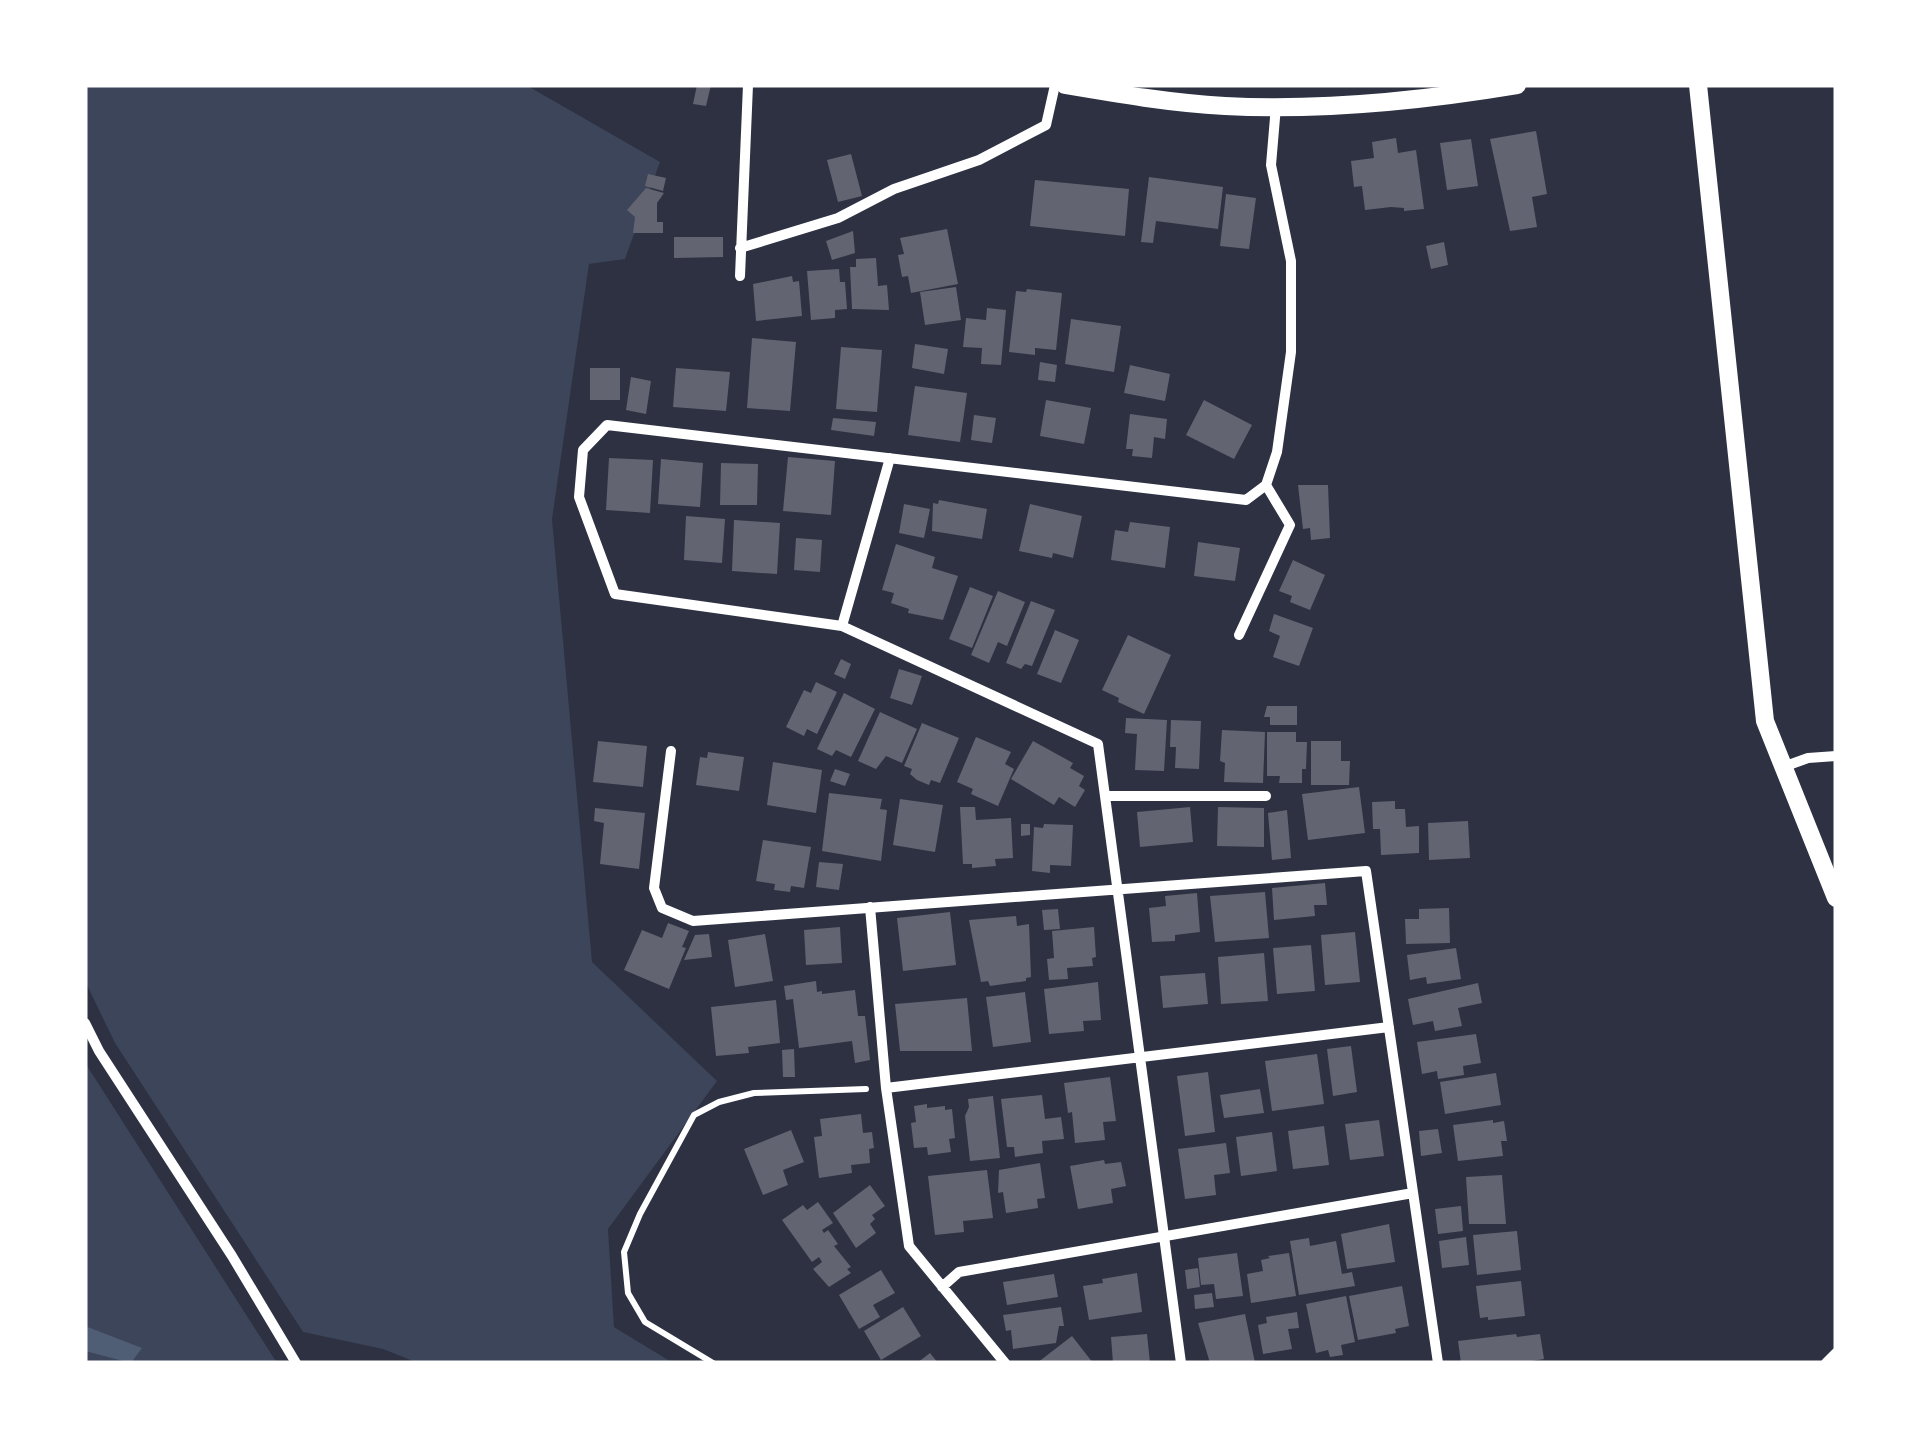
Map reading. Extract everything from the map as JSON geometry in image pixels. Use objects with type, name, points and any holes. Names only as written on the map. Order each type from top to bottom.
[{"type":"street","points":[[740,276],[748,85]]},
{"type":"street","points":[[740,248],[838,218],[894,190],[979,160],[1046,125],[1055,85]]},
{"type":"street","points":[[1065,85],[1227,106],[1433,99],[1517,85]]},
{"type":"street","points":[[1698,85],[1765,721],[1836,898]]},
{"type":"street","points":[[1181,1363],[1098,744],[842,626],[615,594],[578,497],[583,450],[607,425],[1246,500],[1266,484],[1277,452],[1291,352],[1291,262],[1271,165],[1276,106]]},
{"type":"street","points":[[842,626],[890,458]]},
{"type":"street","points":[[1239,635],[1290,525],[1266,484]]},
{"type":"street","points":[[671,751],[654,888],[662,908],[693,921],[1366,872],[1435,1363]]},
{"type":"street","points":[[1784,767],[1808,758],[1836,756]]},
{"type":"street","points":[[1105,796],[1266,796]]},
{"type":"street","points":[[870,907],[886,1088],[908,1246],[1005,1363]]},
{"type":"street","points":[[85,1023],[296,1363]]},
{"type":"street","points":[[886,1088],[1388,1028]]},
{"type":"street","points":[[942,1287],[959,1272],[1413,1194]]},
{"type":"street","points":[[1826,1363],[1836,1353]]},
{"type":"path","points":[[713,1363],[645,1322],[628,1293],[624,1252],[640,1214],[694,1116],[719,1102],[754,1093],[886,1088]]},
{"type":"shaded area","points":[[85,85],[526,85],[660,162],[625,259],[589,264],[552,519],[592,962],[717,1081],[608,1229],[614,1327],[673,1363],[418,1363],[383,1349],[303,1332],[115,1043],[85,981]]},
{"type":"shaded area","points":[[85,1061],[89,1069],[277,1363],[85,1363]]},
{"type":"shaded area","points":[[85,1326],[142,1348],[131,1363],[85,1351]]},
{"type":"building","points":[[697,85],[711,85],[706,106],[693,104]]},
{"type":"building","points":[[1536,131],[1547,194],[1532,197],[1537,227],[1510,231],[1490,139]]},
{"type":"building","points":[[1396,138],[1398,153],[1416,150],[1424,209],[1365,210],[1362,186],[1354,187],[1351,161],[1374,158],[1372,142]]},
{"type":"building","points":[[1471,139],[1478,186],[1447,190],[1440,143]]},
{"type":"building","points":[[851,154],[862,196],[838,202],[827,160]]},
{"type":"building","points":[[648,174],[666,178],[663,191],[645,186]]},
{"type":"building","points":[[1149,177],[1223,187],[1218,229],[1156,221],[1153,243],[1141,242]]},
{"type":"building","points":[[1035,180],[1129,189],[1125,236],[1030,226]]},
{"type":"building","points":[[646,188],[664,193],[657,203],[657,222],[663,222],[663,233],[633,233],[635,217],[627,210]]},
{"type":"building","points":[[1226,194],[1256,198],[1249,249],[1220,246]]},
{"type":"building","points":[[947,229],[958,284],[911,293],[908,276],[902,277],[898,255],[904,254],[900,238]]},
{"type":"building","points":[[853,231],[855,253],[832,260],[826,241]]},
{"type":"building","points":[[674,237],[723,237],[723,257],[674,258]]},
{"type":"building","points":[[1444,242],[1448,265],[1431,269],[1426,246]]},
{"type":"building","points":[[876,258],[878,286],[887,285],[889,310],[852,309],[850,267],[856,267],[856,259]]},
{"type":"building","points":[[839,269],[840,282],[845,282],[847,309],[835,310],[835,318],[811,320],[807,271]]},
{"type":"building","points":[[792,276],[793,282],[799,281],[802,316],[756,321],[753,284]]},
{"type":"building","points":[[956,287],[961,320],[925,325],[920,292]]},
{"type":"building","points":[[1016,291],[1062,293],[1056,350],[1035,348],[1035,355],[1009,352]]},
{"type":"building","points":[[987,308],[1006,310],[1001,365],[981,364],[982,348],[963,347],[966,318],[986,320]]},
{"type":"building","points":[[1071,319],[1121,326],[1114,372],[1065,364]]},
{"type":"building","points":[[752,338],[796,342],[790,411],[747,408]]},
{"type":"building","points":[[915,344],[948,349],[944,374],[912,368]]},
{"type":"building","points":[[841,347],[882,350],[877,412],[836,409]]},
{"type":"building","points":[[1040,362],[1057,365],[1055,382],[1038,380]]},
{"type":"building","points":[[1130,365],[1170,374],[1165,401],[1124,393]]},
{"type":"building","points":[[590,368],[620,368],[620,400],[590,400]]},
{"type":"building","points":[[676,368],[730,372],[726,411],[673,407]]},
{"type":"building","points":[[631,377],[651,381],[646,414],[626,410]]},
{"type":"building","points":[[915,386],[967,393],[960,442],[908,435]]},
{"type":"building","points":[[1046,400],[1091,408],[1084,444],[1040,436]]},
{"type":"building","points":[[1204,400],[1252,425],[1234,459],[1186,435]]},
{"type":"building","points":[[1130,414],[1167,419],[1165,439],[1154,437],[1152,458],[1132,456],[1133,449],[1126,449]]},
{"type":"building","points":[[974,415],[996,418],[992,443],[971,440]]},
{"type":"building","points":[[833,418],[876,422],[874,436],[831,430]]},
{"type":"building","points":[[788,457],[835,461],[831,515],[783,511]]},
{"type":"building","points":[[609,458],[653,460],[650,513],[606,510]]},
{"type":"building","points":[[661,459],[703,463],[700,507],[658,504]]},
{"type":"building","points":[[721,463],[758,464],[757,505],[720,505]]},
{"type":"building","points":[[1298,485],[1328,485],[1330,538],[1311,540],[1310,528],[1303,529]]},
{"type":"building","points":[[939,500],[987,509],[982,539],[932,531],[933,503],[938,504]]},
{"type":"building","points":[[904,504],[930,509],[924,538],[899,533]]},
{"type":"building","points":[[1030,504],[1082,516],[1073,558],[1019,551]]},
{"type":"building","points":[[686,516],[725,519],[722,563],[684,560]]},
{"type":"building","points":[[734,520],[780,523],[777,574],[732,571]]},
{"type":"building","points":[[1130,522],[1170,527],[1165,568],[1111,560],[1115,530],[1128,532]]},
{"type":"building","points":[[796,538],[822,540],[820,572],[794,570]]},
{"type":"building","points":[[1198,542],[1240,548],[1235,581],[1194,576]]},
{"type":"building","points":[[896,544],[935,557],[932,568],[958,576],[943,620],[908,613],[909,609],[891,603],[894,593],[882,590]]},
{"type":"building","points":[[1293,560],[1325,575],[1310,610],[1290,602],[1292,596],[1279,591]]},
{"type":"building","points":[[970,587],[993,596],[972,648],[949,639]]},
{"type":"building","points":[[998,591],[1025,602],[1007,646],[998,642],[989,663],[971,655]]},
{"type":"building","points":[[1031,601],[1055,610],[1032,666],[1025,664],[1021,669],[1006,663]]},
{"type":"building","points":[[1274,614],[1313,628],[1299,666],[1273,657],[1280,636],[1269,631]]},
{"type":"building","points":[[1055,630],[1079,640],[1061,683],[1037,674]]},
{"type":"building","points":[[1128,635],[1171,655],[1144,714],[1102,690]]},
{"type":"building","points":[[841,659],[851,664],[845,679],[834,674]]},
{"type":"building","points":[[899,669],[922,676],[912,705],[890,698]]},
{"type":"building","points":[[816,682],[837,692],[817,734],[807,729],[804,736],[786,727],[804,690],[811,693]]},
{"type":"building","points":[[844,693],[875,709],[851,757],[836,750],[832,756],[817,749]]},
{"type":"building","points":[[1267,706],[1297,706],[1297,725],[1270,725],[1270,717],[1264,717]]},
{"type":"building","points":[[880,712],[917,729],[902,763],[886,756],[876,769],[858,761]]},
{"type":"building","points":[[1126,718],[1167,720],[1164,771],[1135,770],[1137,734],[1125,733]]},
{"type":"building","points":[[1171,720],[1201,721],[1199,769],[1175,768],[1176,747],[1170,747]]},
{"type":"building","points":[[922,723],[959,738],[940,783],[931,780],[929,785],[917,780],[910,774],[912,769],[904,766]]},
{"type":"building","points":[[1222,730],[1265,732],[1263,783],[1224,782],[1225,763],[1220,761]]},
{"type":"building","points":[[1267,732],[1296,732],[1296,742],[1307,742],[1302,783],[1279,783],[1280,776],[1267,776]]},
{"type":"building","points":[[976,737],[1011,752],[1005,764],[1014,769],[998,806],[971,794],[973,789],[957,782]]},
{"type":"building","points":[[598,741],[647,746],[643,787],[593,782]]},
{"type":"building","points":[[1033,741],[1073,763],[1070,768],[1084,776],[1079,786],[1085,790],[1075,807],[1059,797],[1054,805],[1011,779]]},
{"type":"building","points":[[1311,741],[1341,741],[1341,761],[1350,761],[1349,785],[1311,785]]},
{"type":"building","points":[[708,752],[744,757],[739,791],[696,785],[700,757],[707,758]]},
{"type":"building","points":[[773,762],[822,770],[816,813],[767,805]]},
{"type":"building","points":[[835,769],[850,774],[845,786],[830,781]]},
{"type":"building","points":[[1359,787],[1365,833],[1308,840],[1302,794]]},
{"type":"building","points":[[829,793],[882,799],[880,809],[887,810],[881,861],[822,851]]},
{"type":"building","points":[[900,799],[943,805],[935,852],[893,845]]},
{"type":"building","points":[[1395,801],[1395,809],[1405,809],[1406,827],[1419,826],[1419,853],[1381,855],[1380,829],[1373,829],[1372,802]]},
{"type":"building","points":[[960,807],[975,807],[976,820],[1011,818],[1013,858],[995,859],[996,866],[972,868],[972,864],[963,864]]},
{"type":"building","points":[[1190,807],[1193,842],[1140,847],[1137,812]]},
{"type":"building","points":[[1218,807],[1264,808],[1264,847],[1217,846]]},
{"type":"building","points":[[595,808],[645,813],[639,869],[600,864],[604,823],[594,821]]},
{"type":"building","points":[[1287,810],[1291,858],[1272,860],[1268,813]]},
{"type":"building","points":[[1468,821],[1470,858],[1429,860],[1428,823]]},
{"type":"building","points":[[1021,824],[1030,824],[1030,835],[1021,836]]},
{"type":"building","points":[[1044,824],[1073,825],[1071,866],[1050,865],[1050,873],[1032,871],[1034,827],[1043,828]]},
{"type":"building","points":[[763,840],[811,847],[804,888],[791,886],[790,892],[774,890],[775,884],[756,881]]},
{"type":"building","points":[[819,862],[843,864],[839,890],[816,887]]},
{"type":"building","points":[[1325,883],[1327,905],[1314,905],[1315,916],[1274,920],[1272,888]]},
{"type":"building","points":[[1265,892],[1269,938],[1215,942],[1210,896]]},
{"type":"building","points":[[1197,893],[1200,932],[1175,935],[1175,941],[1152,942],[1149,908],[1166,906],[1165,896]]},
{"type":"building","points":[[1449,908],[1450,943],[1406,944],[1405,919],[1419,919],[1419,909]]},
{"type":"building","points":[[1058,909],[1060,929],[1044,930],[1042,910]]},
{"type":"building","points":[[950,912],[956,965],[903,971],[897,918]]},
{"type":"building","points":[[1016,916],[1017,926],[1029,924],[1031,977],[990,986],[988,981],[981,982],[969,920]]},
{"type":"building","points":[[668,923],[689,931],[669,989],[624,970],[642,930],[662,938]]},
{"type":"building","points":[[840,927],[842,963],[806,965],[804,930]]},
{"type":"building","points":[[1094,927],[1093,966],[1067,968],[1068,979],[1049,980],[1047,959],[1054,958],[1052,931]]},
{"type":"building","points":[[1355,932],[1360,982],[1325,985],[1321,935]]},
{"type":"building","points":[[709,934],[712,957],[684,960],[695,935]]},
{"type":"building","points":[[765,934],[773,981],[735,987],[728,940]]},
{"type":"building","points":[[1311,945],[1315,991],[1277,994],[1273,948]]},
{"type":"building","points":[[1456,948],[1461,979],[1427,984],[1426,977],[1410,980],[1407,955]]},
{"type":"building","points":[[1264,953],[1268,1001],[1221,1004],[1218,957]]},
{"type":"building","points":[[1205,973],[1208,1004],[1163,1008],[1160,976]]},
{"type":"building","points":[[816,981],[817,992],[822,994],[855,990],[858,1016],[865,1016],[870,1060],[855,1063],[852,1041],[799,1048],[793,999],[786,1000],[784,986]]},
{"type":"building","points":[[1098,982],[1101,1020],[1083,1021],[1084,1031],[1049,1034],[1044,989]]},
{"type":"building","points":[[1478,983],[1482,1003],[1458,1008],[1462,1026],[1435,1031],[1433,1021],[1413,1025],[1408,999]]},
{"type":"building","points":[[1025,992],[1031,1042],[993,1047],[986,997]]},
{"type":"building","points":[[967,998],[972,1051],[900,1051],[895,1004]]},
{"type":"building","points":[[776,1000],[780,1043],[748,1047],[749,1053],[716,1056],[711,1007]]},
{"type":"building","points":[[1476,1034],[1481,1063],[1463,1066],[1464,1075],[1438,1079],[1437,1071],[1422,1074],[1417,1042]]},
{"type":"building","points":[[1351,1046],[1357,1092],[1333,1096],[1327,1049]]},
{"type":"building","points":[[794,1049],[795,1077],[783,1077],[782,1050]]},
{"type":"building","points":[[1317,1054],[1324,1104],[1272,1111],[1265,1061]]},
{"type":"building","points":[[1208,1072],[1215,1132],[1185,1136],[1177,1076]]},
{"type":"building","points":[[1496,1073],[1501,1105],[1445,1114],[1440,1082]]},
{"type":"building","points":[[1110,1077],[1116,1121],[1103,1122],[1105,1140],[1075,1143],[1064,1083]]},
{"type":"building","points":[[1260,1089],[1264,1113],[1224,1118],[1220,1095]]},
{"type":"building","points":[[1042,1095],[1045,1119],[1061,1117],[1064,1139],[1042,1141],[1043,1153],[1015,1157],[1014,1147],[1007,1147],[1001,1099]]},
{"type":"building","points":[[993,1096],[1000,1158],[970,1161],[965,1116],[968,1099]]},
{"type":"building","points":[[927,1104],[927,1108],[952,1109],[955,1138],[949,1139],[951,1152],[928,1155],[927,1147],[914,1148],[914,1106]]},
{"type":"building","points":[[861,1114],[863,1133],[872,1132],[874,1148],[869,1149],[870,1163],[851,1165],[852,1173],[819,1178],[814,1137],[822,1136],[820,1119]]},
{"type":"building","points":[[1379,1120],[1384,1156],[1350,1160],[1345,1124]]},
{"type":"building","points":[[1504,1121],[1507,1141],[1501,1141],[1503,1156],[1458,1161],[1453,1125]]},
{"type":"building","points":[[1324,1126],[1329,1165],[1293,1169],[1288,1131]]},
{"type":"building","points":[[1438,1129],[1442,1153],[1421,1156],[1419,1131]]},
{"type":"building","points":[[791,1130],[804,1162],[783,1170],[788,1185],[763,1195],[744,1149]]},
{"type":"building","points":[[1272,1132],[1277,1171],[1241,1176],[1236,1137]]},
{"type":"building","points":[[1226,1143],[1230,1173],[1214,1175],[1216,1195],[1185,1199],[1178,1149]]},
{"type":"building","points":[[1104,1160],[1105,1164],[1121,1162],[1126,1186],[1111,1189],[1113,1203],[1078,1209],[1070,1166]]},
{"type":"building","points":[[1040,1163],[1045,1198],[1037,1199],[1038,1208],[1006,1213],[1003,1192],[998,1193],[999,1170]]},
{"type":"building","points":[[987,1170],[993,1218],[963,1221],[964,1232],[935,1235],[928,1176]]},
{"type":"building","points":[[1502,1175],[1506,1224],[1469,1224],[1466,1177]]},
{"type":"building","points":[[870,1185],[885,1206],[872,1215],[875,1219],[870,1224],[876,1233],[856,1248],[833,1213]]},
{"type":"building","points":[[818,1202],[833,1223],[822,1230],[828,1230],[838,1244],[834,1246],[851,1267],[847,1269],[851,1273],[829,1287],[813,1269],[822,1262],[819,1257],[812,1262],[782,1220],[803,1205],[807,1210]]},
{"type":"building","points":[[1461,1206],[1463,1231],[1438,1234],[1435,1209]]},
{"type":"building","points":[[1389,1224],[1395,1262],[1347,1269],[1341,1234]]},
{"type":"building","points":[[1517,1231],[1521,1270],[1477,1275],[1473,1235]]},
{"type":"building","points":[[1466,1237],[1469,1265],[1442,1268],[1439,1241]]},
{"type":"building","points":[[1309,1238],[1310,1246],[1336,1241],[1342,1274],[1352,1272],[1355,1286],[1299,1295],[1290,1241]]},
{"type":"building","points":[[1237,1253],[1243,1296],[1216,1299],[1214,1284],[1201,1285],[1198,1258]]},
{"type":"building","points":[[1289,1253],[1296,1296],[1251,1303],[1247,1274],[1263,1271],[1261,1260],[1268,1256]]},
{"type":"building","points":[[1198,1268],[1200,1287],[1187,1289],[1185,1270]]},
{"type":"building","points":[[881,1270],[895,1293],[873,1305],[880,1317],[859,1329],[839,1295]]},
{"type":"building","points":[[1137,1273],[1142,1312],[1089,1320],[1083,1286]]},
{"type":"building","points":[[1054,1274],[1058,1297],[1007,1305],[1003,1282]]},
{"type":"building","points":[[1521,1281],[1525,1316],[1480,1318],[1476,1286]]},
{"type":"building","points":[[1402,1286],[1409,1326],[1395,1329],[1396,1333],[1358,1340],[1349,1296]]},
{"type":"building","points":[[1212,1293],[1214,1307],[1195,1309],[1194,1295]]},
{"type":"building","points":[[1346,1296],[1355,1342],[1341,1345],[1343,1355],[1330,1357],[1328,1350],[1316,1353],[1306,1304]]},
{"type":"building","points":[[903,1307],[921,1336],[881,1360],[864,1331]]},
{"type":"building","points":[[1061,1307],[1064,1326],[1059,1326],[1056,1343],[1013,1349],[1011,1330],[1006,1331],[1003,1315]]},
{"type":"building","points":[[1297,1312],[1299,1328],[1288,1329],[1292,1349],[1263,1354],[1258,1325],[1267,1323],[1266,1317]]},
{"type":"building","points":[[1245,1314],[1255,1363],[1210,1363],[1198,1323]]},
{"type":"building","points":[[1147,1334],[1150,1363],[1113,1363],[1111,1337]]},
{"type":"building","points":[[1540,1334],[1544,1359],[1461,1363],[1458,1341]]},
{"type":"building","points":[[1072,1336],[1093,1363],[1037,1363]]},
{"type":"building","points":[[930,1353],[938,1363],[917,1363]]}]
